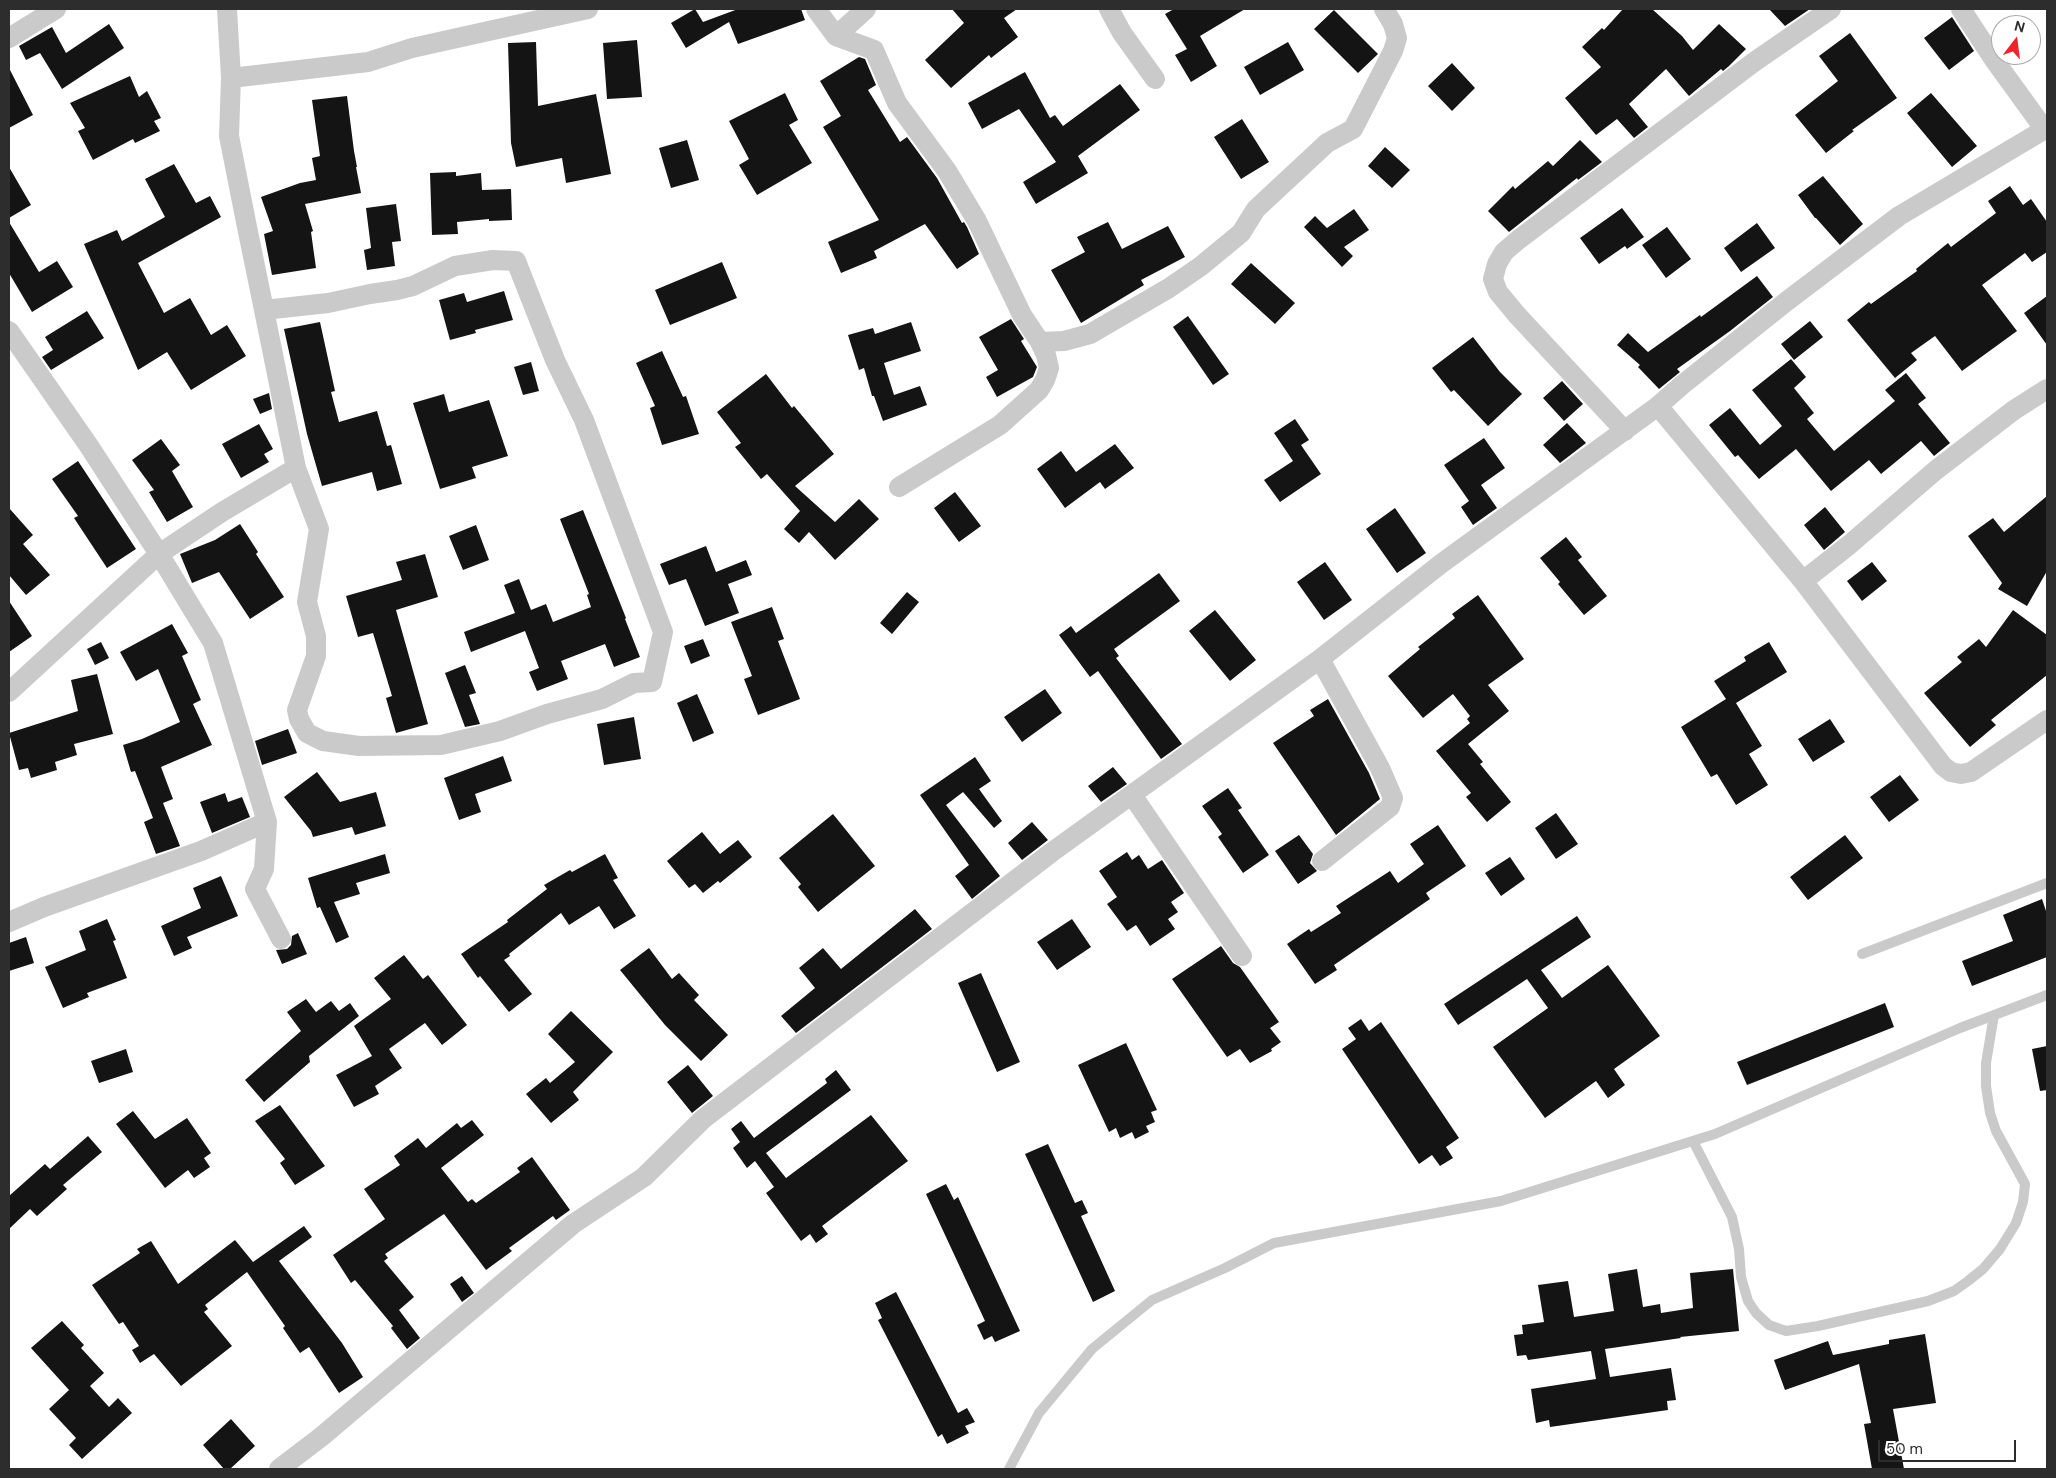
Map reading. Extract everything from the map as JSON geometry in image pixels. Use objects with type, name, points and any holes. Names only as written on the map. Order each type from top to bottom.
[{"type":"street","points":[[9,38],[56,9]]},
{"type":"street","points":[[227,9],[231,78],[229,136],[264,310],[296,468],[319,529],[307,602],[316,636],[316,656],[297,710],[299,719],[307,733],[322,741],[359,746],[441,745],[500,731],[547,714],[602,699],[634,683],[652,682],[663,632],[584,420],[555,360],[516,261],[493,260],[455,266],[413,286],[397,290],[328,303],[264,310]]},
{"type":"street","points":[[231,78],[368,62],[412,48],[588,9]]},
{"type":"street","points":[[816,9],[836,36],[874,50],[897,103],[947,171],[977,221],[1029,328],[1040,342],[1049,368],[1039,390],[1000,425],[899,487]]},
{"type":"street","points":[[836,36],[866,9]]},
{"type":"street","points":[[1109,9],[1122,32],[1155,79]]},
{"type":"street","points":[[1040,342],[1064,341],[1090,334],[1169,288],[1201,266],[1241,233],[1256,209],[1327,143],[1352,129],[1393,51],[1397,38],[1393,24],[1384,9]]},
{"type":"street","points":[[1625,430],[1517,315],[1498,292],[1493,279],[1497,264],[1504,252],[1518,240],[1754,62],[1831,9]]},
{"type":"street","points":[[279,1469],[322,1437],[573,1224],[644,1177],[703,1119],[1052,852],[1320,659],[1442,563],[1658,406],[1780,307],[1900,216],[2046,129],[1995,62],[1961,9]]},
{"type":"street","points":[[11,339],[89,446],[159,554],[213,643],[267,822],[264,869],[255,889],[281,939]]},
{"type":"street","points":[[1803,581],[1849,545],[1936,470],[2014,410],[2047,389]]},
{"type":"street","points":[[1658,406],[1803,581],[1943,766],[1951,772],[1961,774],[1971,772],[2047,720]]},
{"type":"street","points":[[9,692],[159,554],[222,512],[296,468]]},
{"type":"street","points":[[1320,659],[1372,753],[1393,798],[1390,808],[1322,860]]},
{"type":"street","points":[[1132,795],[1242,956]]},
{"type":"street","points":[[9,922],[44,907],[201,852],[267,822]]},
{"type":"lane","points":[[1862,954],[2047,883]]},
{"type":"lane","points":[[1010,1469],[1039,1413],[1092,1349],[1152,1300],[1225,1268],[1274,1243],[1501,1201],[1716,1134],[1960,1028],[2047,995]]},
{"type":"lane","points":[[1693,1141],[1732,1217],[1739,1249],[1741,1277],[1748,1301],[1756,1313],[1770,1325],[1786,1331],[1818,1326],[1928,1302],[1968,1281],[2000,1249],[2016,1222],[2023,1202],[2024,1184],[1996,1131],[1987,1095],[1986,1063],[1994,1015]]},
{"type":"building","points":[[695,9],[703,22],[738,9],[801,9],[805,20],[738,44],[729,22],[686,48],[671,23]]},
{"type":"building","points":[[952,9],[1017,9],[1004,18],[1018,37],[991,58],[989,55],[951,88],[925,60],[964,23]]},
{"type":"building","points":[[1174,9],[1245,9],[1200,36],[1217,66],[1191,82],[1175,55],[1187,49],[1165,14]]},
{"type":"building","points":[[1623,9],[1652,9],[1682,36],[1693,50],[1719,24],[1746,49],[1723,71],[1721,69],[1689,96],[1666,69],[1629,104],[1648,127],[1634,138],[1617,119],[1596,135],[1565,98],[1601,67],[1582,47],[1602,28],[1604,30]]},
{"type":"building","points":[[1769,9],[1810,9],[1785,26]]},
{"type":"building","points":[[1334,10],[1378,54],[1358,73],[1314,29]]},
{"type":"building","points":[[1952,17],[1974,51],[1949,70],[1924,38]]},
{"type":"building","points":[[109,24],[124,48],[62,89],[40,53],[26,60],[19,46],[52,27],[66,53]]},
{"type":"building","points":[[1850,33],[1897,98],[1852,130],[1854,131],[1826,153],[1795,115],[1838,81],[1819,56]]},
{"type":"building","points":[[637,40],[642,97],[607,99],[603,43]]},
{"type":"building","points":[[536,42],[538,106],[596,94],[611,174],[566,183],[562,158],[516,167],[511,143],[508,43]]},
{"type":"building","points":[[1288,42],[1304,70],[1260,95],[1244,67]]},
{"type":"building","points":[[859,57],[865,59],[876,85],[868,90],[900,142],[907,137],[937,178],[962,223],[964,222],[967,227],[979,254],[957,269],[925,224],[874,251],[877,258],[841,273],[828,242],[879,220],[823,127],[841,116],[820,81]]},
{"type":"building","points":[[1452,63],[1475,88],[1452,111],[1428,86]]},
{"type":"building","points":[[9,68],[33,115],[9,128]]},
{"type":"building","points":[[1025,72],[1050,118],[1055,115],[1063,126],[1120,84],[1140,110],[1078,156],[1088,173],[1036,204],[1023,182],[1056,162],[1019,109],[982,129],[968,103]]},
{"type":"building","points":[[130,76],[139,97],[147,91],[161,118],[154,121],[160,131],[135,143],[133,139],[93,160],[78,131],[85,128],[70,103]]},
{"type":"building","points":[[785,93],[798,120],[789,125],[812,163],[757,195],[739,165],[749,159],[729,121]]},
{"type":"building","points":[[1931,93],[1977,146],[1952,167],[1907,113]]},
{"type":"building","points":[[347,96],[361,193],[305,204],[313,231],[311,232],[316,268],[272,275],[264,234],[273,231],[261,197],[300,183],[316,180],[312,158],[320,156],[312,100]]},
{"type":"building","points":[[1242,119],[1269,162],[1241,179],[1214,137]]},
{"type":"building","points":[[687,140],[699,180],[671,188],[659,148]]},
{"type":"building","points":[[1580,140],[1602,162],[1578,180],[1577,178],[1509,232],[1488,211],[1513,186],[1515,189],[1548,161],[1553,166]]},
{"type":"building","points":[[1385,147],[1410,170],[1392,188],[1368,166]]},
{"type":"building","points":[[174,164],[196,203],[210,196],[221,217],[138,263],[164,313],[190,298],[211,335],[227,325],[246,356],[191,390],[167,352],[138,370],[84,244],[117,230],[122,241],[165,217],[145,179]]},
{"type":"building","points":[[9,167],[31,205],[9,218]]},
{"type":"building","points":[[456,172],[456,176],[481,173],[482,190],[511,189],[512,220],[489,221],[489,219],[457,222],[458,234],[432,235],[430,173]]},
{"type":"building","points":[[1823,176],[1863,224],[1840,245],[1815,218],[1798,195]]},
{"type":"building","points":[[2010,186],[2023,205],[2031,199],[2047,222],[2047,252],[2032,262],[2025,253],[1982,285],[2017,331],[1962,371],[1935,336],[1911,353],[1917,360],[1895,378],[1847,320],[1869,302],[1871,304],[1917,271],[1916,269],[1948,243],[1951,247],[1996,213],[1988,201]]},
{"type":"building","points":[[396,204],[401,241],[392,242],[395,266],[367,270],[364,250],[371,248],[366,208]]},
{"type":"building","points":[[1622,208],[1644,237],[1627,249],[1625,246],[1599,264],[1580,238]]},
{"type":"building","points":[[1354,209],[1369,230],[1344,247],[1353,256],[1342,267],[1304,227],[1315,216],[1327,228]]},
{"type":"building","points":[[9,222],[39,272],[57,261],[73,287],[32,312],[9,273]]},
{"type":"building","points":[[1108,222],[1122,249],[1168,226],[1185,257],[1141,280],[1144,285],[1081,323],[1051,270],[1085,252],[1077,237]]},
{"type":"building","points":[[1757,223],[1775,248],[1741,272],[1724,248]]},
{"type":"building","points":[[1667,227],[1691,259],[1666,278],[1642,245]]},
{"type":"building","points":[[722,262],[737,298],[670,325],[655,290]]},
{"type":"building","points":[[1251,263],[1295,303],[1275,324],[1231,284]]},
{"type":"building","points":[[1757,276],[1773,297],[1677,369],[1680,372],[1659,389],[1638,367],[1640,365],[1617,345],[1628,333],[1648,352],[1700,315],[1701,317]]},
{"type":"building","points":[[504,291],[513,320],[475,330],[476,333],[450,340],[439,300],[464,293],[467,302]]},
{"type":"building","points":[[2047,296],[2047,345],[2024,313]]},
{"type":"building","points":[[87,311],[104,338],[51,370],[42,357],[53,350],[45,337]]},
{"type":"building","points":[[1188,316],[1229,374],[1213,385],[1173,327]]},
{"type":"building","points":[[1011,319],[1024,339],[1021,341],[1037,367],[1033,377],[997,397],[986,377],[998,370],[979,337]]},
{"type":"building","points":[[1810,321],[1823,337],[1794,360],[1781,344]]},
{"type":"building","points":[[320,322],[335,391],[331,392],[339,422],[377,411],[387,446],[391,445],[402,484],[377,491],[372,472],[322,486],[307,434],[284,329]]},
{"type":"building","points":[[911,322],[921,351],[884,363],[894,395],[920,386],[927,405],[883,421],[874,396],[872,396],[864,368],[859,370],[848,335],[873,328],[875,334]]},
{"type":"building","points":[[1473,337],[1500,372],[1522,394],[1488,426],[1454,390],[1451,392],[1432,368]]},
{"type":"building","points":[[662,351],[683,397],[686,396],[699,434],[662,445],[650,408],[655,406],[636,363]]},
{"type":"building","points":[[1791,359],[1806,377],[1794,388],[1814,413],[1807,419],[1834,451],[1895,401],[1885,390],[1906,373],[1926,398],[1918,404],[1950,443],[1934,456],[1921,441],[1881,474],[1869,460],[1831,491],[1796,449],[1759,479],[1738,455],[1735,457],[1709,425],[1730,408],[1760,445],[1782,426],[1752,390]]},
{"type":"building","points":[[531,362],[539,391],[523,395],[514,367]]},
{"type":"building","points":[[766,374],[792,408],[794,406],[834,454],[795,486],[835,522],[859,499],[879,519],[835,560],[809,532],[799,543],[784,529],[800,511],[767,474],[761,479],[735,447],[741,443],[717,412]]},
{"type":"building","points":[[1562,381],[1583,404],[1564,421],[1543,398]]},
{"type":"building","points":[[269,393],[272,409],[260,414],[253,399]]},
{"type":"building","points":[[444,394],[449,412],[489,400],[508,456],[472,467],[476,478],[440,489],[413,403]]},
{"type":"building","points":[[1295,419],[1309,440],[1301,445],[1321,474],[1280,502],[1264,480],[1293,461],[1274,433]]},
{"type":"building","points":[[1567,423],[1586,443],[1560,463],[1543,445]]},
{"type":"building","points":[[259,424],[273,449],[264,454],[269,462],[241,478],[222,444]]},
{"type":"building","points":[[1484,438],[1505,468],[1481,485],[1497,508],[1473,525],[1461,507],[1469,501],[1444,465]]},
{"type":"building","points":[[161,439],[180,465],[172,471],[193,507],[167,522],[149,492],[154,490],[132,460]]},
{"type":"building","points":[[1115,444],[1134,468],[1105,489],[1100,482],[1065,508],[1037,469],[1061,451],[1076,472]]},
{"type":"building","points":[[78,461],[136,549],[107,568],[74,518],[78,516],[52,479]]},
{"type":"building","points":[[955,492],[981,526],[959,542],[934,508]]},
{"type":"building","points":[[2047,496],[2047,571],[2027,606],[1998,589],[2002,583],[1968,536],[1993,518],[2004,532]]},
{"type":"building","points":[[1825,507],[1845,532],[1824,550],[1804,525]]},
{"type":"building","points":[[9,508],[33,535],[23,544],[50,575],[26,595],[9,575]]},
{"type":"building","points":[[1395,508],[1426,553],[1397,573],[1366,529]]},
{"type":"building","points":[[583,510],[640,657],[614,667],[605,644],[561,661],[568,679],[537,691],[529,672],[539,668],[525,631],[471,652],[464,632],[515,613],[504,585],[519,579],[531,610],[546,604],[553,622],[591,607],[587,595],[589,594],[560,519]]},
{"type":"building","points":[[240,524],[258,552],[256,554],[284,597],[250,619],[219,572],[192,583],[180,554],[215,540]]},
{"type":"building","points":[[476,525],[489,560],[463,570],[449,536]]},
{"type":"building","points":[[1566,537],[1582,557],[1578,560],[1607,596],[1584,615],[1558,584],[1560,582],[1540,558]]},
{"type":"building","points":[[706,546],[716,572],[746,560],[752,575],[728,584],[739,613],[705,626],[686,579],[669,585],[660,564]]},
{"type":"building","points":[[425,554],[438,597],[396,610],[428,724],[396,733],[386,698],[392,696],[373,633],[358,637],[346,596],[402,580],[396,562]]},
{"type":"building","points":[[1325,562],[1352,600],[1324,620],[1297,582]]},
{"type":"building","points":[[1872,562],[1887,581],[1862,601],[1847,581]]},
{"type":"building","points":[[1159,573],[1180,601],[1114,649],[1119,656],[1116,658],[1182,744],[1161,759],[1098,671],[1090,677],[1059,635],[1071,626],[1076,633]]},
{"type":"building","points":[[907,592],[919,602],[892,634],[880,623]]},
{"type":"building","points":[[1478,595],[1524,659],[1488,685],[1509,711],[1468,744],[1483,762],[1480,764],[1511,802],[1487,822],[1466,797],[1471,793],[1436,751],[1470,723],[1467,719],[1470,716],[1453,694],[1423,718],[1388,676],[1420,649],[1418,647],[1455,618],[1452,614]]},
{"type":"building","points":[[9,601],[32,636],[9,652]]},
{"type":"building","points":[[772,607],[784,639],[778,641],[800,699],[758,715],[744,679],[752,676],[731,622]]},
{"type":"building","points":[[1215,610],[1256,660],[1230,681],[1189,631]]},
{"type":"building","points":[[2013,610],[2047,635],[2047,675],[1991,720],[1996,725],[1970,747],[1924,693],[1962,662],[1957,657],[1979,639],[1986,647]]},
{"type":"building","points":[[172,624],[188,653],[182,656],[201,700],[193,704],[212,745],[161,767],[173,799],[163,803],[180,846],[156,854],[144,822],[153,818],[135,771],[131,772],[123,745],[142,739],[180,722],[158,669],[136,681],[120,652]]},
{"type":"building","points":[[703,639],[710,656],[691,664],[684,646]]},
{"type":"building","points":[[101,642],[109,658],[95,665],[87,649]]},
{"type":"building","points":[[1769,642],[1787,672],[1736,703],[1762,746],[1749,754],[1768,785],[1736,805],[1717,774],[1711,777],[1681,727],[1726,699],[1714,681],[1746,661],[1744,657]]},
{"type":"building","points":[[465,665],[476,693],[469,695],[480,724],[465,727],[445,673]]},
{"type":"building","points":[[97,674],[113,734],[74,744],[77,755],[55,762],[57,770],[31,778],[28,768],[19,770],[9,733],[78,711],[71,680]]},
{"type":"building","points":[[1045,689],[1062,713],[1022,742],[1004,717]]},
{"type":"building","points":[[697,694],[714,733],[693,742],[677,703]]},
{"type":"building","points":[[1328,699],[1369,773],[1380,799],[1336,835],[1273,743],[1314,716],[1310,710]]},
{"type":"building","points":[[634,717],[641,759],[604,765],[597,724]]},
{"type":"building","points":[[1830,719],[1845,742],[1813,762],[1798,739]]},
{"type":"building","points":[[288,729],[297,753],[262,765],[255,741]]},
{"type":"building","points":[[503,756],[512,781],[475,794],[481,812],[459,820],[444,778]]},
{"type":"building","points":[[975,757],[991,781],[979,789],[1002,821],[994,828],[963,792],[946,805],[1000,876],[972,899],[955,876],[969,865],[920,795]]},
{"type":"building","points":[[1113,767],[1127,784],[1101,802],[1088,786]]},
{"type":"building","points":[[317,772],[340,802],[376,792],[386,826],[355,835],[352,827],[313,837],[311,831],[284,797]]},
{"type":"building","points":[[1900,775],[1919,800],[1889,822],[1870,797]]},
{"type":"building","points":[[1228,788],[1242,808],[1238,810],[1269,855],[1243,873],[1218,837],[1222,834],[1202,806]]},
{"type":"building","points":[[225,793],[228,802],[242,797],[250,817],[212,833],[200,802]]},
{"type":"building","points":[[1556,813],[1578,844],[1556,859],[1535,828]]},
{"type":"building","points":[[833,814],[875,866],[818,912],[798,887],[801,884],[779,858]]},
{"type":"building","points":[[1032,822],[1048,840],[1022,860],[1008,843]]},
{"type":"building","points":[[1438,825],[1466,866],[1426,893],[1430,899],[1334,965],[1337,970],[1315,984],[1287,944],[1309,929],[1311,932],[1341,913],[1336,906],[1390,871],[1398,883],[1424,864],[1410,844]]},
{"type":"building","points":[[702,832],[720,854],[738,840],[752,857],[720,883],[718,881],[703,893],[695,884],[689,888],[667,861]]},
{"type":"building","points":[[1299,835],[1313,854],[1310,863],[1317,871],[1298,884],[1275,851]]},
{"type":"building","points":[[1845,835],[1863,858],[1808,900],[1790,877]]},
{"type":"building","points":[[1127,852],[1132,860],[1139,855],[1148,869],[1162,860],[1184,893],[1171,902],[1178,912],[1168,919],[1175,929],[1150,946],[1136,925],[1127,931],[1107,904],[1117,897],[1099,871]]},
{"type":"building","points":[[385,854],[390,873],[356,883],[360,894],[334,902],[349,937],[336,943],[320,907],[317,908],[308,878]]},
{"type":"building","points":[[605,854],[618,878],[613,880],[636,916],[614,929],[599,906],[569,925],[561,913],[504,960],[532,994],[509,1012],[480,976],[478,978],[461,954],[508,922],[507,920],[547,889],[544,885],[570,870],[572,872]]},
{"type":"building","points":[[1510,857],[1525,879],[1501,896],[1485,873]]},
{"type":"building","points":[[221,876],[238,916],[187,937],[192,948],[174,956],[161,926],[201,908],[193,888]]},
{"type":"building","points":[[2042,899],[2047,914],[2047,957],[1972,986],[1962,961],[2013,941],[2003,915]]},
{"type":"building","points":[[915,909],[932,929],[796,1033],[781,1016],[815,988],[799,968],[823,948],[841,969]]},
{"type":"building","points":[[1577,916],[1591,937],[1541,970],[1562,998],[1608,965],[1660,1036],[1614,1069],[1625,1085],[1608,1098],[1596,1081],[1545,1118],[1493,1047],[1548,1008],[1527,979],[1458,1025],[1444,1004]]},
{"type":"building","points":[[107,919],[116,940],[113,941],[127,978],[87,993],[89,997],[63,1008],[45,967],[86,950],[79,931]]},
{"type":"building","points":[[1072,919],[1091,947],[1057,970],[1037,942]]},
{"type":"building","points":[[298,933],[307,954],[282,964],[276,950],[287,949],[291,945],[292,936]]},
{"type":"building","points":[[26,937],[34,963],[9,971],[9,943]]},
{"type":"building","points":[[1221,946],[1233,963],[1240,967],[1279,1022],[1270,1028],[1281,1042],[1271,1049],[1272,1051],[1250,1063],[1240,1049],[1227,1057],[1172,979]]},
{"type":"building","points":[[649,948],[672,979],[679,973],[699,995],[694,1000],[728,1035],[701,1061],[665,1025],[620,970]]},
{"type":"building","points":[[404,955],[423,979],[428,975],[467,1025],[442,1045],[425,1023],[389,1049],[402,1068],[375,1086],[379,1094],[354,1107],[336,1075],[372,1056],[354,1026],[391,999],[374,978]]},
{"type":"building","points":[[981,973],[1020,1062],[997,1072],[958,983]]},
{"type":"building","points":[[306,999],[316,1012],[331,1001],[339,1011],[350,1003],[359,1016],[309,1056],[310,1062],[264,1102],[245,1080],[301,1031],[287,1012]]},
{"type":"building","points":[[1885,1003],[1894,1027],[1747,1085],[1737,1062]]},
{"type":"building","points":[[571,1011],[613,1052],[573,1092],[579,1100],[551,1123],[526,1094],[546,1078],[550,1083],[575,1062],[548,1034]]},
{"type":"building","points":[[1361,1019],[1369,1031],[1381,1022],[1459,1138],[1446,1147],[1453,1158],[1440,1166],[1432,1155],[1419,1164],[1342,1049],[1356,1039],[1348,1028]]},
{"type":"building","points":[[1126,1043],[1157,1110],[1151,1112],[1155,1122],[1146,1126],[1149,1132],[1135,1139],[1132,1132],[1120,1138],[1116,1128],[1109,1132],[1078,1065]]},
{"type":"building","points":[[2047,1046],[2047,1090],[2040,1091],[2032,1049]]},
{"type":"building","points":[[126,1049],[133,1072],[99,1083],[91,1061]]},
{"type":"building","points":[[688,1065],[713,1096],[692,1113],[667,1082]]},
{"type":"building","points":[[836,1070],[851,1090],[766,1153],[786,1178],[871,1115],[908,1161],[822,1226],[828,1234],[816,1243],[810,1234],[801,1241],[766,1193],[774,1187],[755,1161],[747,1168],[733,1148],[740,1142],[731,1129],[741,1121],[754,1138],[827,1083],[825,1079]]},
{"type":"building","points":[[280,1105],[325,1166],[295,1185],[280,1163],[285,1159],[255,1121]]},
{"type":"building","points":[[133,1111],[155,1139],[187,1118],[211,1153],[204,1158],[210,1167],[194,1178],[188,1170],[165,1188],[116,1124]]},
{"type":"building","points":[[472,1120],[484,1135],[441,1168],[468,1202],[472,1199],[476,1203],[520,1172],[517,1168],[532,1157],[570,1210],[556,1220],[553,1216],[509,1248],[512,1251],[486,1270],[444,1214],[385,1254],[388,1258],[384,1261],[414,1297],[399,1310],[420,1338],[407,1349],[391,1328],[393,1326],[355,1280],[351,1283],[333,1255],[385,1219],[364,1189],[400,1165],[394,1156],[418,1138],[426,1148],[457,1123],[461,1128]]},
{"type":"building","points":[[88,1136],[102,1152],[63,1185],[67,1189],[37,1216],[30,1209],[9,1229],[9,1196],[45,1164],[50,1169]]},
{"type":"building","points":[[1048,1144],[1075,1203],[1082,1200],[1088,1213],[1081,1216],[1115,1291],[1093,1302],[1025,1154]]},
{"type":"building","points":[[946,1184],[954,1200],[958,1197],[1020,1331],[995,1342],[992,1336],[984,1340],[977,1325],[985,1321],[926,1194]]},
{"type":"building","points":[[304,1226],[312,1237],[279,1261],[342,1343],[363,1377],[339,1393],[309,1347],[300,1353],[283,1328],[285,1326],[247,1272],[205,1305],[208,1309],[204,1312],[232,1346],[181,1386],[154,1354],[140,1363],[132,1350],[139,1346],[123,1322],[119,1324],[92,1285],[140,1253],[137,1249],[151,1241],[178,1284],[235,1240],[253,1262]]},
{"type":"building","points":[[1637,1269],[1643,1307],[1660,1304],[1661,1313],[1693,1308],[1690,1273],[1733,1269],[1739,1331],[1680,1337],[1605,1349],[1610,1377],[1671,1368],[1676,1400],[1667,1401],[1668,1410],[1550,1427],[1549,1420],[1536,1423],[1531,1389],[1596,1379],[1591,1351],[1528,1360],[1526,1355],[1517,1356],[1514,1335],[1523,1334],[1522,1325],[1544,1322],[1538,1285],[1568,1281],[1574,1317],[1614,1311],[1608,1274]]},
{"type":"building","points":[[462,1276],[474,1293],[462,1302],[450,1284]]},
{"type":"building","points":[[896,1292],[958,1413],[967,1408],[975,1422],[965,1426],[969,1433],[947,1444],[942,1434],[938,1437],[878,1320],[882,1318],[875,1303]]},
{"type":"building","points":[[62,1321],[84,1345],[81,1348],[104,1373],[90,1386],[109,1407],[118,1398],[132,1413],[82,1459],[69,1445],[76,1438],[49,1409],[69,1390],[31,1348]]},
{"type":"building","points":[[1925,1334],[1936,1403],[1893,1409],[1904,1469],[1872,1469],[1864,1424],[1871,1423],[1859,1364],[1785,1390],[1774,1360],[1828,1341],[1833,1355],[1889,1344],[1889,1340]]},
{"type":"building","points":[[231,1419],[255,1446],[230,1469],[224,1469],[203,1445]]}]
